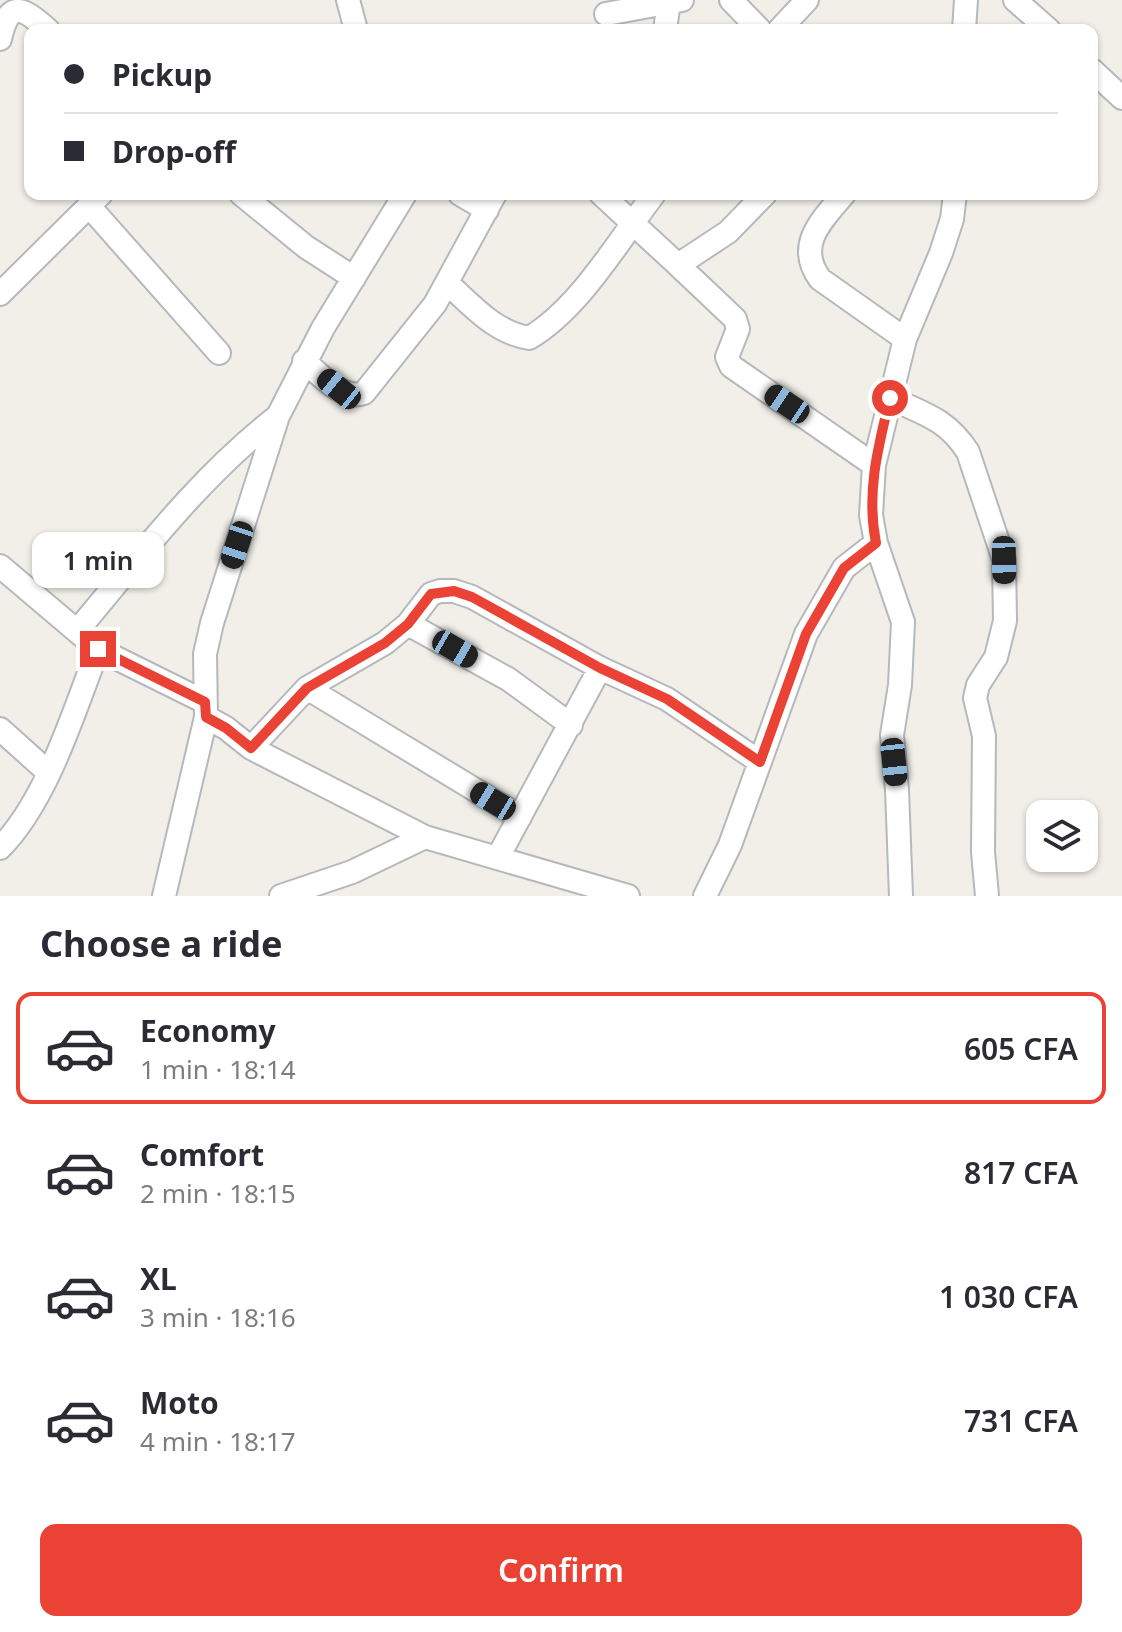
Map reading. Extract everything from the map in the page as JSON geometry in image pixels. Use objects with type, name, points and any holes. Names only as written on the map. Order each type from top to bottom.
[{"type":"street","points":[[348,0],[354,24]]},
{"type":"street","points":[[731,0],[754,24]]},
{"type":"street","points":[[785,24],[807,0]]},
{"type":"street","points":[[964,24],[966,0]]},
{"type":"street","points":[[1015,0],[1042,24]]},
{"type":"street","points":[[605,15],[676,1]]},
{"type":"street","points":[[667,24],[676,1]]},
{"type":"street","points":[[0,39],[5,15],[10,10],[20,9],[41,24]]},
{"type":"street","points":[[1098,76],[1122,98]]},
{"type":"street","points":[[0,294],[95,200],[219,353]]},
{"type":"street","points":[[248,200],[306,247],[354,278]]},
{"type":"street","points":[[168,894],[205,709],[205,654],[212,623],[278,416],[304,361],[401,200]]},
{"type":"street","points":[[607,200],[735,319],[738,329],[727,357],[731,366],[874,465]]},
{"type":"street","points":[[447,283],[496,328],[529,338],[546,329],[582,290],[649,200]]},
{"type":"street","points":[[678,265],[728,232],[759,200]]},
{"type":"street","points":[[839,200],[815,229],[810,266],[820,279],[905,339]]},
{"type":"street","points":[[901,896],[892,735],[900,685],[903,622],[876,543],[871,515],[874,465],[905,339],[941,253],[952,219],[954,200]]},
{"type":"street","points":[[304,361],[347,394],[357,396],[364,393],[435,304],[491,202]]},
{"type":"street","points":[[890,398],[944,423],[960,439],[968,452],[1004,560],[1005,621],[996,657],[978,685],[975,698],[984,736],[983,852],[987,896]]},
{"type":"street","points":[[77,631],[182,505],[243,443],[278,416]]},
{"type":"street","points":[[705,896],[730,845],[806,634],[844,568],[876,543]]},
{"type":"street","points":[[0,566],[98,649],[205,709],[251,748],[425,837],[628,896]]},
{"type":"street","points":[[251,748],[307,688],[364,657],[408,624],[431,594],[454,591],[484,604],[600,668],[667,699],[760,762]]},
{"type":"street","points":[[408,624],[508,679],[571,725]]},
{"type":"street","points":[[0,848],[12,836],[49,773],[98,649]]},
{"type":"street","points":[[498,857],[600,668]]},
{"type":"street","points":[[307,688],[520,817]]},
{"type":"street","points":[[0,729],[49,773]]},
{"type":"street","points":[[281,896],[352,872],[425,837]]},
{"type":"route","points":[[98,649],[205,702],[206,717],[251,748],[307,688],[385,643],[408,624],[431,594],[454,591],[472,597],[600,668],[667,699],[760,762],[806,634],[844,568],[876,543],[871,515],[874,465],[890,398]]}]
